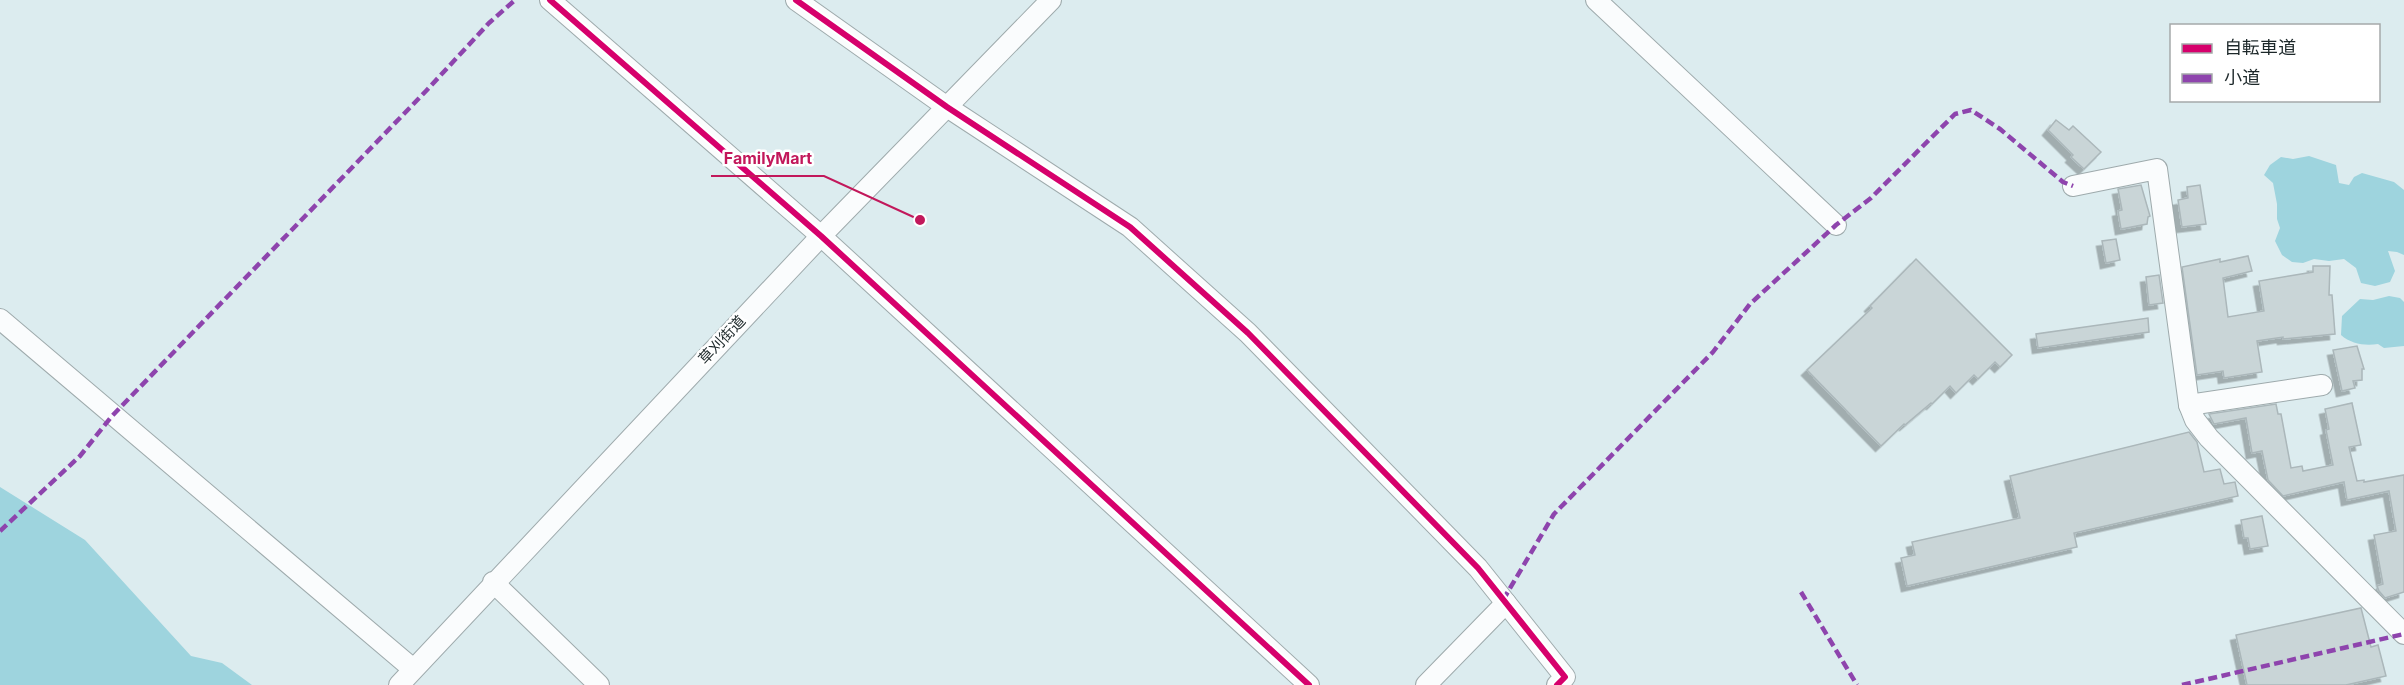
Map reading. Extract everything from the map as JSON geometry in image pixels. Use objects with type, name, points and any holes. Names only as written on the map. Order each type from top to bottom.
[{"type":"street","points":[[550,0],[821,236],[1309,685]]},
{"type":"street","points":[[796,0],[947,106],[1130,227],[1248,333],[1478,568],[1565,677],[1557,685]]},
{"type":"street","name":"草刈街道","points":[[399,685],[493,582],[821,236],[1052,0]]},
{"type":"street","points":[[1596,0],[1836,225]]},
{"type":"street","points":[[2073,186],[2157,169],[2189,405],[2195,420],[2209,438],[2404,634]]},
{"type":"street","points":[[0,319],[413,669]]},
{"type":"street","points":[[2189,405],[2322,385]]},
{"type":"street","points":[[493,582],[599,685]]},
{"type":"street","points":[[1426,685],[1506,603]]},
{"type":"shaded area","points":[[2309,156],[2336,165],[2339,183],[2349,185],[2354,177],[2362,173],[2394,182],[2404,190],[2404,255],[2388,251],[2395,271],[2390,282],[2375,286],[2361,283],[2356,268],[2344,259],[2329,261],[2314,259],[2303,263],[2292,262],[2282,255],[2275,241],[2280,228],[2273,183],[2264,175],[2270,165],[2281,157],[2293,159]]},
{"type":"shaded area","points":[[2389,296],[2400,298],[2404,302],[2404,346],[2384,348],[2378,344],[2358,344],[2341,335],[2342,316],[2360,299],[2373,300]]},
{"type":"shaded area","points":[[0,487],[85,540],[191,656],[222,663],[252,685],[0,685]]},
{"type":"building","points":[[2056,120],[2069,130],[2073,126],[2101,152],[2084,169],[2048,130]]},
{"type":"building","points":[[2141,185],[2150,216],[2147,224],[2121,229],[2118,211],[2122,210],[2118,189]]},
{"type":"building","points":[[2200,185],[2206,224],[2182,227],[2178,200],[2188,198],[2187,187]]},
{"type":"building","points":[[2116,239],[2120,260],[2106,263],[2102,241]]},
{"type":"building","points":[[2248,256],[2252,271],[2223,278],[2228,317],[2264,311],[2259,281],[2313,272],[2313,266],[2330,266],[2329,295],[2332,295],[2335,334],[2257,341],[2262,372],[2224,378],[2223,371],[2197,375],[2182,267]]},
{"type":"building","points":[[1916,259],[2012,355],[2000,367],[1995,362],[1978,379],[1974,375],[1956,393],[1950,386],[1881,446],[1807,370],[1872,308],[1870,306]]},
{"type":"building","points":[[2159,275],[2163,303],[2149,305],[2146,277]]},
{"type":"building","points":[[2148,318],[2149,332],[2038,348],[2036,334]]},
{"type":"building","points":[[2357,346],[2364,369],[2362,369],[2362,380],[2353,381],[2355,388],[2342,391],[2333,350]]},
{"type":"building","points":[[2352,403],[2361,445],[2349,447],[2357,481],[2364,480],[2364,482],[2404,475],[2404,592],[2385,598],[2377,586],[2383,584],[2374,535],[2396,531],[2389,491],[2347,500],[2344,482],[2283,496],[2268,480],[2262,451],[2252,453],[2246,418],[2214,424],[2209,414],[2276,404],[2278,414],[2281,414],[2291,468],[2302,466],[2303,471],[2333,465],[2326,430],[2329,429],[2325,409]]},
{"type":"building","points":[[2189,432],[2197,442],[2204,472],[2220,469],[2224,484],[2235,482],[2238,496],[2074,533],[2077,547],[1907,586],[1901,558],[1915,555],[1912,542],[2020,518],[2010,476]]},
{"type":"building","points":[[2262,516],[2268,546],[2250,549],[2248,538],[2244,538],[2241,520]]},
{"type":"building","points":[[2361,608],[2371,647],[2378,645],[2386,676],[2346,685],[2247,685],[2236,635]]},
{"type":"marked path","points":[[0,531],[80,456],[112,416],[489,23],[515,0]]},
{"type":"marked path","points":[[1503,600],[1554,514],[1713,352],[1750,304],[1836,225],[1871,198],[1955,114],[1971,110],[2000,129],[2063,182],[2073,186]]},
{"type":"marked path","points":[[1801,592],[1857,685]]},
{"type":"marked path","points":[[2182,685],[2404,634]]},
{"type":"cycle path","points":[[550,0],[821,236],[1309,685]]},
{"type":"cycle path","points":[[796,0],[947,107],[1130,227],[1248,333],[1478,568],[1565,677],[1557,685]]},
{"type":"place","name":"FamilyMart","points":[[920,220]]}]
